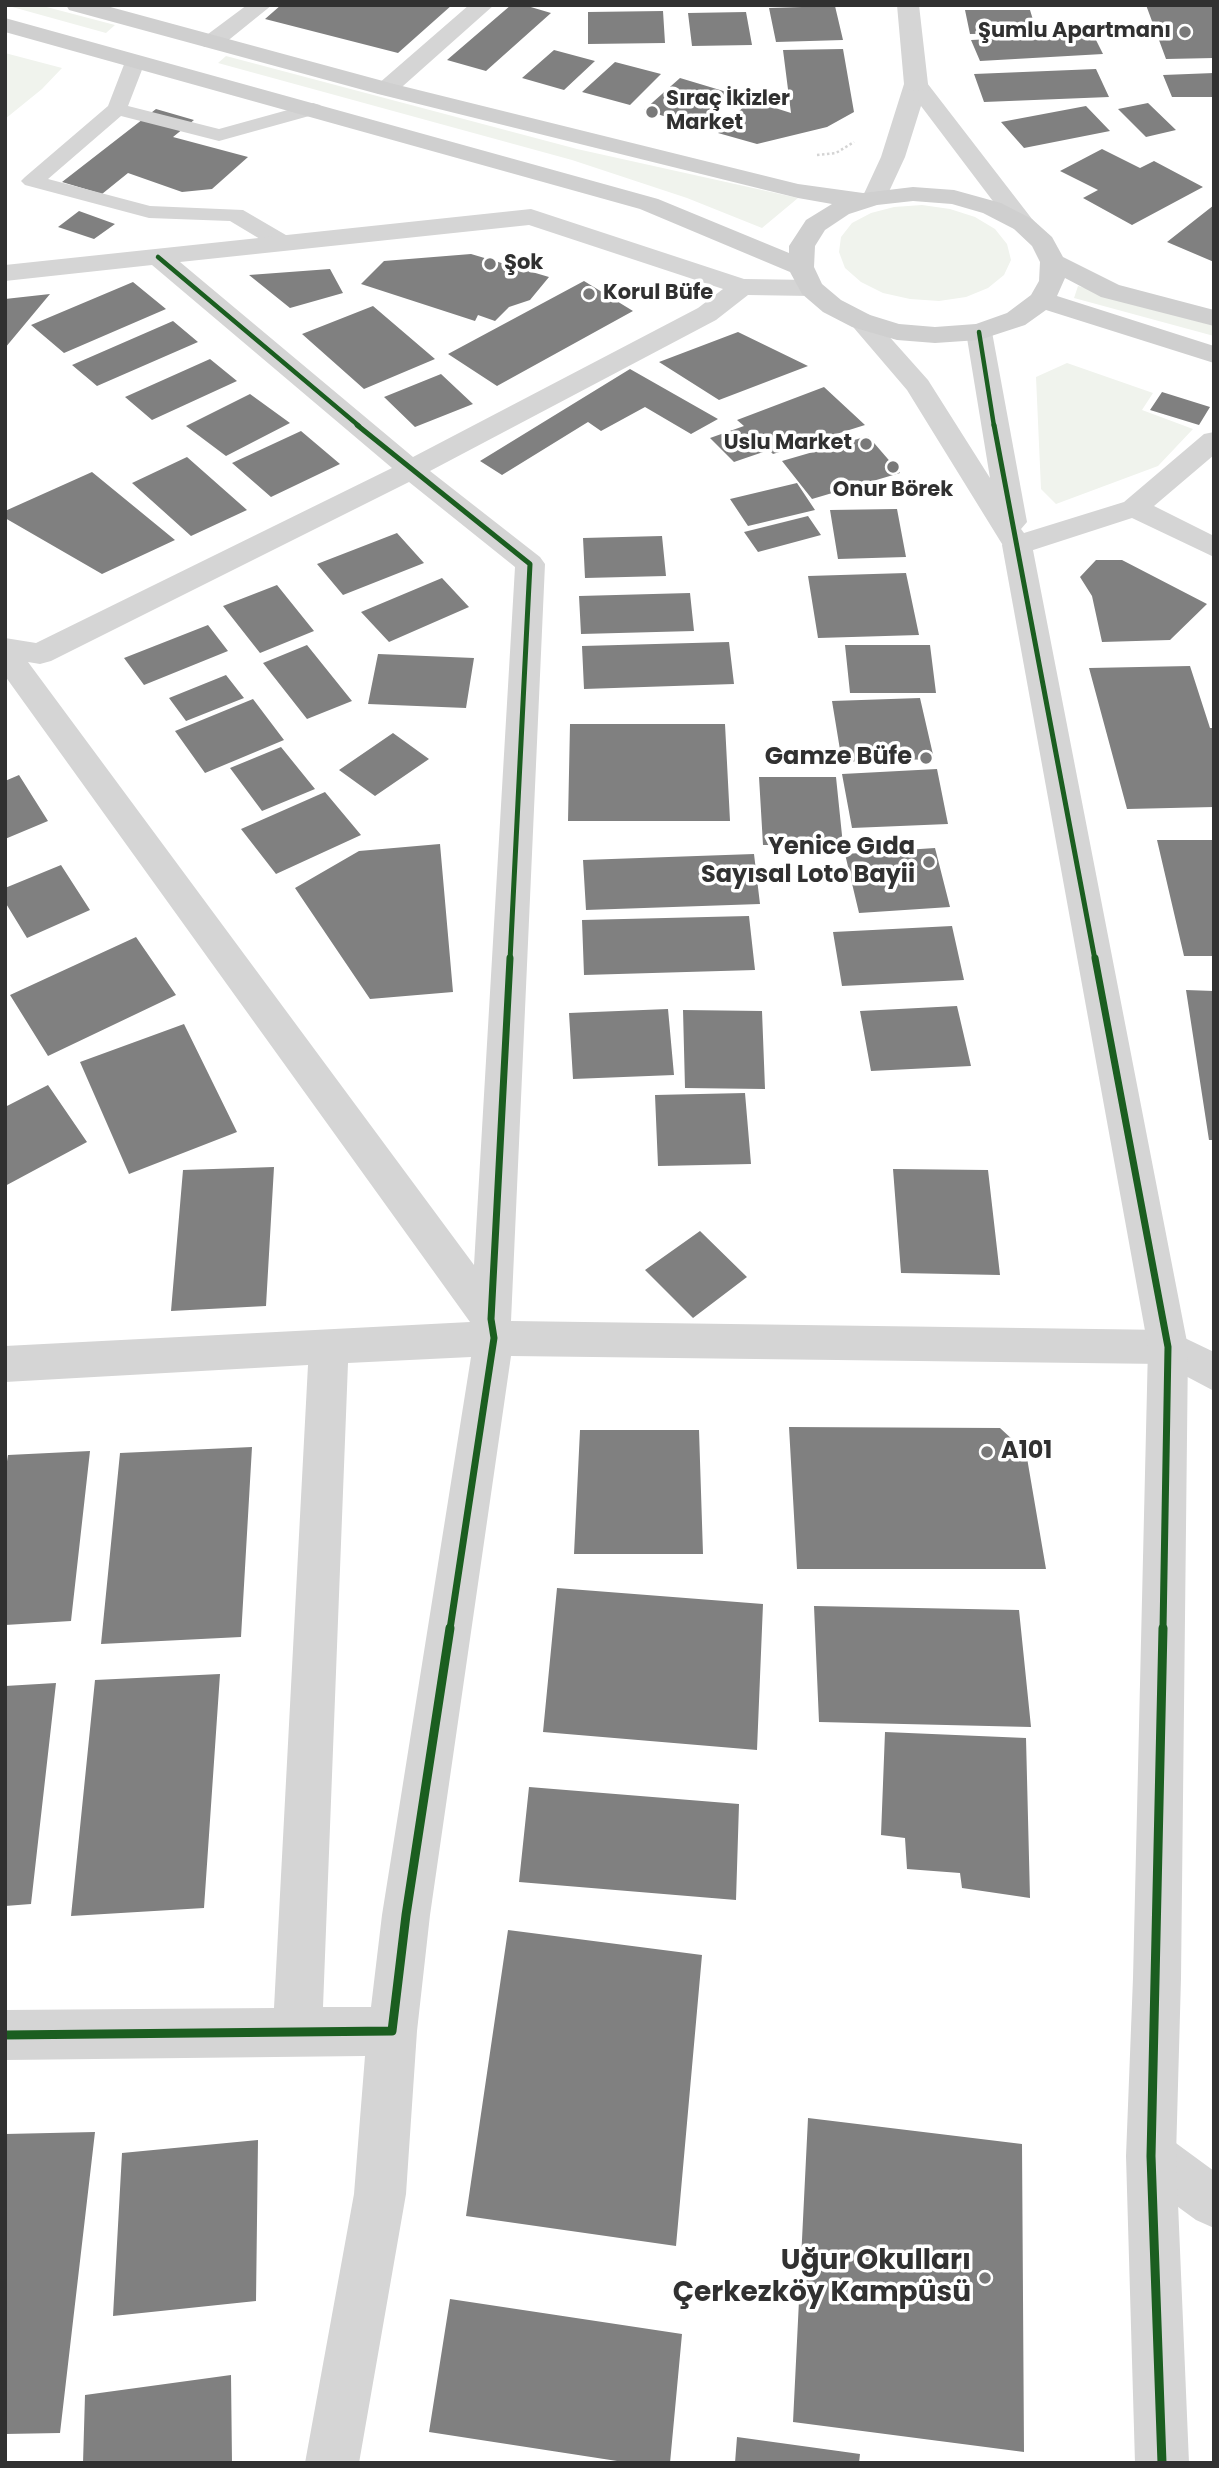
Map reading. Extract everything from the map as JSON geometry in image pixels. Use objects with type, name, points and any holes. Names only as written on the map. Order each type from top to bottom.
[{"type":"main road","points":[[77,5],[386,89],[798,191],[869,199]]},
{"type":"main road","points":[[101,51],[139,23]]},
{"type":"main road","points":[[5,24],[649,204],[806,277],[832,306],[861,321],[897,332],[935,335],[979,332],[1016,319],[1042,300],[1052,281],[1053,262],[1043,242],[1023,224],[992,208],[954,197],[913,194],[869,199],[840,209],[816,225],[802,246],[806,277]]},
{"type":"main road","points":[[174,72],[212,42]]},
{"type":"main road","points":[[1053,262],[1111,291],[1214,318]]},
{"type":"main road","points":[[1042,300],[1214,355]]},
{"type":"street","points":[[212,42],[261,5]]},
{"type":"street","points":[[386,89],[483,5]]},
{"type":"street","points":[[869,199],[892,157],[916,85],[908,5]]},
{"type":"street","points":[[916,85],[1023,224]]},
{"type":"street","points":[[5,273],[531,217],[741,287],[806,277]]},
{"type":"street","points":[[158,257],[411,470],[530,564],[492,1328],[406,1914],[391,2031],[380,2194],[332,2463]]},
{"type":"street","points":[[5,648],[40,654],[411,470],[706,314],[741,287]]},
{"type":"street","points":[[861,321],[918,386],[1017,545]]},
{"type":"street","points":[[979,332],[982,361],[1168,1347],[1157,1979],[1151,2156],[1162,2463]]},
{"type":"street","points":[[1017,545],[1133,508],[1214,440]]},
{"type":"street","points":[[1133,508],[1214,548]]},
{"type":"street","points":[[5,653],[492,1328]]},
{"type":"street","points":[[5,1364],[329,1347],[492,1328],[1168,1347],[1214,1373]]},
{"type":"street","points":[[297,2032],[329,1347]]},
{"type":"street","points":[[5,2035],[391,2031]]},
{"type":"street","points":[[1151,2156],[1214,2202]]},
{"type":"lane","points":[[135,62],[117,109],[32,181],[149,212],[235,215],[283,243]]},
{"type":"lane","points":[[117,109],[219,135],[313,109]]},
{"type":"path","points":[[807,155],[836,153],[858,140]]},
{"type":"shaded area","points":[[5,5],[39,5],[115,25],[106,33]]},
{"type":"shaded area","points":[[5,53],[62,68],[42,89],[5,119]]},
{"type":"shaded area","points":[[226,56],[577,149],[798,198],[762,228],[687,198],[572,160],[218,63]]},
{"type":"shaded area","points":[[922,205],[950,209],[975,217],[995,229],[1007,244],[1011,260],[1004,275],[988,288],[966,297],[939,301],[910,299],[883,293],[861,282],[845,268],[839,252],[841,237],[852,223],[871,213],[894,207]]},
{"type":"shaded area","points":[[1078,286],[1214,322],[1214,336],[1074,298]]},
{"type":"shaded area","points":[[1067,363],[1153,393],[1142,410],[1193,429],[1158,466],[1056,504],[1041,489],[1036,377]]},
{"type":"building","points":[[281,5],[452,5],[398,53],[265,19]]},
{"type":"building","points":[[511,5],[524,5],[551,13],[486,71],[447,60]]},
{"type":"building","name":"Şumlu Apartmanı","points":[[1146,5],[1214,5],[1214,58],[1166,59]]},
{"type":"building","points":[[835,6],[843,40],[776,42],[769,8]]},
{"type":"building","points":[[965,10],[1030,10],[1037,33],[970,34]]},
{"type":"building","points":[[663,11],[665,43],[588,44],[588,12]]},
{"type":"building","points":[[746,12],[752,45],[692,46],[688,13]]},
{"type":"building","points":[[1093,34],[1103,54],[980,61],[971,40]]},
{"type":"building","points":[[843,49],[854,112],[827,127],[757,144],[718,133],[750,100],[791,113],[783,50]]},
{"type":"building","points":[[554,50],[595,61],[564,90],[522,78]]},
{"type":"building","points":[[615,62],[661,74],[630,105],[582,92]]},
{"type":"building","points":[[1096,69],[1109,97],[984,102],[974,74]]},
{"type":"building","points":[[1214,73],[1214,97],[1172,97],[1163,75]]},
{"type":"building","points":[[680,78],[730,93],[696,126],[644,110]]},
{"type":"building","points":[[1148,103],[1176,130],[1146,137],[1118,109]]},
{"type":"building","points":[[1086,106],[1110,131],[1024,148],[1001,122]]},
{"type":"building","points":[[156,109],[194,120],[173,137],[248,157],[212,189],[182,192],[128,173],[102,194],[62,182]]},
{"type":"building","points":[[1102,149],[1140,168],[1154,161],[1203,187],[1132,225],[1083,198],[1098,190],[1060,171]]},
{"type":"building","points":[[1214,205],[1214,262],[1167,242]]},
{"type":"building","points":[[79,211],[115,224],[94,239],[58,227]]},
{"type":"building","points":[[471,254],[549,277],[530,300],[509,307],[495,321],[478,315],[475,321],[361,284],[384,261]]},
{"type":"building","points":[[330,269],[343,293],[290,308],[249,275]]},
{"type":"building","points":[[584,281],[633,311],[497,386],[448,354]]},
{"type":"building","points":[[133,282],[166,309],[64,353],[31,325]]},
{"type":"building","points":[[50,294],[5,348],[5,299]]},
{"type":"building","points":[[373,306],[435,359],[364,389],[302,334]]},
{"type":"building","points":[[173,321],[198,342],[97,386],[72,365]]},
{"type":"building","points":[[738,332],[808,366],[719,400],[659,362]]},
{"type":"building","points":[[210,359],[237,381],[152,420],[125,397]]},
{"type":"building","points":[[630,369],[718,419],[691,434],[645,407],[601,431],[588,422],[502,475],[480,461]]},
{"type":"building","points":[[441,374],[473,404],[415,427],[384,397]]},
{"type":"building","points":[[824,387],[865,425],[773,454],[769,450],[734,462],[710,438],[744,426],[737,420]]},
{"type":"building","points":[[1162,392],[1210,407],[1199,425],[1150,410]]},
{"type":"building","points":[[250,394],[290,423],[226,456],[186,426]]},
{"type":"building","points":[[301,431],[340,464],[271,497],[232,463]]},
{"type":"building","points":[[868,436],[900,473],[812,499],[782,461]]},
{"type":"building","points":[[187,457],[247,510],[191,536],[132,483]]},
{"type":"building","points":[[92,472],[175,540],[102,574],[5,518],[5,511]]},
{"type":"building","points":[[797,483],[815,510],[748,526],[730,499]]},
{"type":"building","points":[[897,509],[906,557],[838,559],[830,510]]},
{"type":"building","points":[[808,516],[821,535],[758,552],[744,532]]},
{"type":"building","points":[[397,533],[424,563],[343,595],[317,564]]},
{"type":"building","points":[[662,536],[666,576],[585,578],[583,538]]},
{"type":"building","points":[[1096,560],[1122,560],[1207,604],[1170,640],[1102,642],[1092,596],[1080,577]]},
{"type":"building","points":[[906,573],[919,635],[818,638],[808,576]]},
{"type":"building","points":[[442,578],[469,607],[389,642],[361,612]]},
{"type":"building","points":[[277,585],[314,631],[260,653],[223,606]]},
{"type":"building","points":[[690,593],[694,631],[581,634],[579,596]]},
{"type":"building","points":[[208,625],[228,651],[144,685],[124,658]]},
{"type":"building","points":[[729,642],[734,684],[584,689],[582,646]]},
{"type":"building","points":[[307,645],[352,701],[307,719],[263,663]]},
{"type":"building","points":[[845,645],[930,645],[936,693],[850,693]]},
{"type":"building","points":[[378,654],[474,658],[466,708],[368,704]]},
{"type":"building","points":[[1190,666],[1210,728],[1214,728],[1214,807],[1127,809],[1089,668]]},
{"type":"building","points":[[226,675],[244,698],[186,721],[169,698]]},
{"type":"building","points":[[920,698],[934,759],[842,762],[832,701]]},
{"type":"building","points":[[253,699],[284,740],[205,773],[175,731]]},
{"type":"building","points":[[570,724],[725,724],[730,821],[568,821]]},
{"type":"building","points":[[393,733],[429,759],[375,796],[339,770]]},
{"type":"building","points":[[281,747],[315,789],[262,811],[230,768]]},
{"type":"building","points":[[937,769],[948,824],[852,828],[842,774]]},
{"type":"building","points":[[19,775],[48,821],[5,839],[5,781]]},
{"type":"building","points":[[759,777],[836,777],[843,845],[763,845]]},
{"type":"building","points":[[325,792],[361,835],[276,874],[241,829]]},
{"type":"building","points":[[1157,840],[1214,840],[1214,956],[1184,956]]},
{"type":"building","points":[[440,844],[453,992],[370,999],[295,888],[359,851]]},
{"type":"building","points":[[935,848],[950,907],[859,913],[845,854]]},
{"type":"building","points":[[754,854],[760,904],[586,910],[583,860]]},
{"type":"building","points":[[61,865],[90,910],[27,938],[5,902],[5,888]]},
{"type":"building","points":[[749,916],[755,970],[584,975],[582,920]]},
{"type":"building","points":[[952,926],[964,980],[842,986],[833,932]]},
{"type":"building","points":[[136,937],[176,995],[48,1056],[10,995]]},
{"type":"building","points":[[1186,990],[1214,991],[1214,1140],[1209,1140]]},
{"type":"building","points":[[957,1006],[971,1066],[871,1071],[860,1011]]},
{"type":"building","points":[[668,1009],[674,1075],[573,1079],[569,1013]]},
{"type":"building","points":[[683,1010],[762,1011],[765,1089],[685,1088]]},
{"type":"building","points":[[184,1024],[237,1132],[129,1174],[80,1062]]},
{"type":"building","points":[[48,1085],[87,1142],[5,1186],[5,1107]]},
{"type":"building","points":[[745,1093],[751,1164],[658,1166],[655,1095]]},
{"type":"building","points":[[274,1167],[266,1306],[171,1311],[183,1170]]},
{"type":"building","points":[[893,1169],[988,1170],[1000,1275],[901,1273]]},
{"type":"building","points":[[700,1231],[747,1277],[693,1318],[645,1270]]},
{"type":"building","points":[[789,1427],[1000,1428],[1026,1452],[1046,1569],[797,1569]]},
{"type":"building","points":[[580,1430],[699,1430],[703,1554],[574,1554]]},
{"type":"building","points":[[252,1447],[241,1637],[101,1644],[120,1453]]},
{"type":"building","points":[[90,1451],[71,1621],[5,1625],[5,1474],[8,1455]]},
{"type":"building","points":[[557,1588],[763,1604],[757,1750],[543,1732]]},
{"type":"building","points":[[814,1606],[1019,1610],[1031,1727],[819,1722]]},
{"type":"building","points":[[220,1674],[204,1908],[71,1916],[95,1680]]},
{"type":"building","points":[[56,1683],[31,1904],[5,1906],[5,1686]]},
{"type":"building","points":[[885,1732],[1026,1738],[1030,1898],[962,1888],[960,1873],[907,1869],[905,1838],[881,1835]]},
{"type":"building","points":[[529,1787],[739,1804],[736,1900],[519,1882]]},
{"type":"building","points":[[508,1930],[702,1955],[676,2246],[466,2216]]},
{"type":"building","points":[[808,2118],[1022,2144],[1024,2452],[793,2422]]},
{"type":"building","points":[[95,2132],[60,2433],[5,2434],[5,2134]]},
{"type":"building","points":[[258,2140],[256,2301],[113,2316],[122,2153]]},
{"type":"building","points":[[450,2299],[682,2334],[670,2463],[630,2463],[429,2432]]},
{"type":"building","points":[[231,2375],[232,2463],[83,2463],[85,2395]]},
{"type":"building","points":[[737,2437],[860,2454],[859,2463],[735,2463]]},
{"type":"cycle path","points":[[5,2035],[392,2031],[406,1915],[494,1338],[491,1319],[530,564],[411,470],[158,257]]},
{"type":"cycle path","points":[[979,332],[982,361],[1168,1347],[1157,1978],[1151,2156],[1162,2463]]},
{"type":"place","name":"Şumlu Apartmanı","points":[[1185,32]]},
{"type":"place","name":"Sıraç İkizler Market","points":[[652,112]]},
{"type":"place","name":"Şok","points":[[490,264]]},
{"type":"place","name":"Korul Büfe","points":[[589,294]]},
{"type":"place","name":"Uslu Market","points":[[866,444]]},
{"type":"place","name":"Onur Börek","points":[[893,467]]},
{"type":"place","name":"Gamze Büfe","points":[[926,758]]},
{"type":"place","name":"Yenice Gıda Sayısal Loto Bayii","points":[[929,862]]},
{"type":"place","name":"A101","points":[[987,1452]]},
{"type":"place","name":"Uğur Okulları Çerkezköy Kampüsü","points":[[985,2278]]}]
